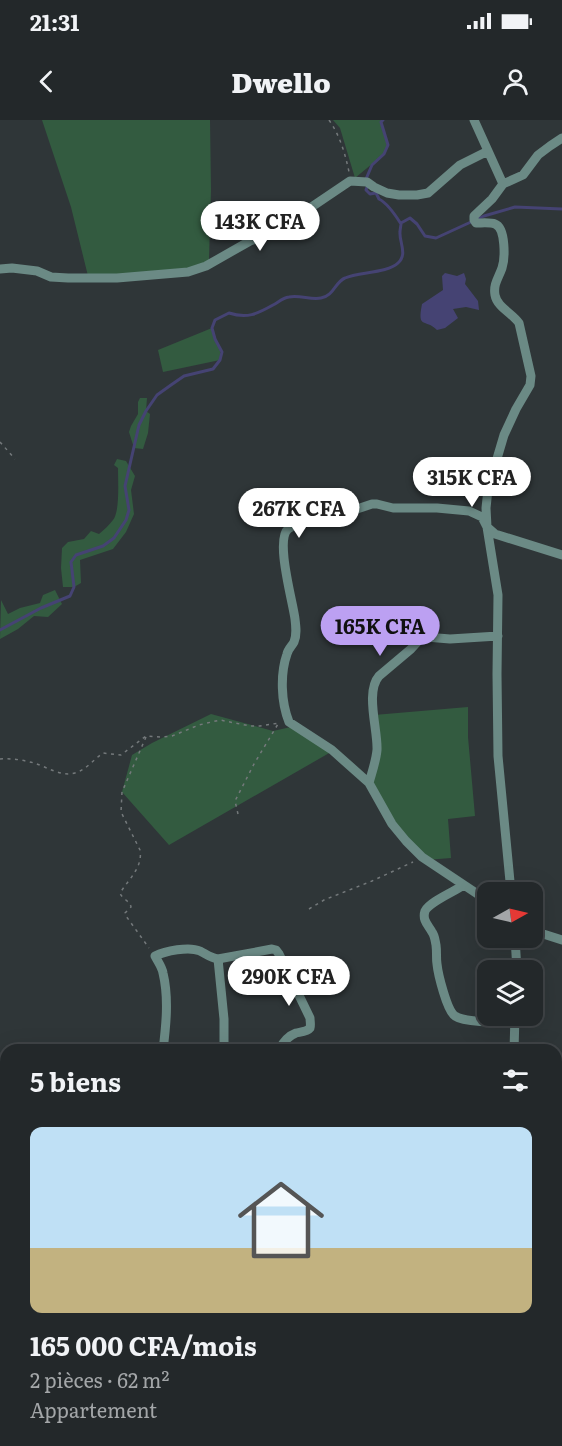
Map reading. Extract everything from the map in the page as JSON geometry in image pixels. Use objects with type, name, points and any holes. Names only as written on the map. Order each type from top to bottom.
[{"type":"street","points":[[474,120],[503,184]]},
{"type":"street","points":[[510,882],[498,756],[498,595],[486,508],[488,489],[504,435],[530,384],[531,376],[519,323],[498,302],[495,295],[495,285],[503,267],[502,234],[495,224],[476,223],[474,216],[492,199],[503,184],[523,175],[538,156],[562,138]]},
{"type":"street","points":[[0,269],[37,271],[51,277],[68,279],[117,278],[188,272],[206,266],[250,241],[273,233],[350,181],[368,182],[387,193],[399,195],[428,193],[460,165],[488,151]]},
{"type":"street","points":[[477,894],[422,857],[392,824],[369,783],[332,750],[289,722],[286,717],[282,688],[284,666],[287,652],[294,642],[296,629],[284,562],[283,542],[287,530],[297,525],[377,504],[393,508],[469,511],[482,517],[487,527],[495,534],[562,555]]},
{"type":"street","points":[[369,783],[377,750],[373,715],[375,680],[411,649],[420,638],[498,636]]},
{"type":"street","points":[[464,885],[434,903],[424,913],[427,925],[434,937],[437,965],[451,1013],[464,1020],[477,1020]]},
{"type":"street","points":[[543,934],[562,940]]},
{"type":"street","points":[[164,1044],[166,1029],[164,975],[155,956],[171,950],[189,949],[218,959],[268,949],[276,950],[311,1024],[307,1030],[290,1036],[283,1044]]},
{"type":"street","points":[[218,959],[224,1044]]},
{"type":"street","points":[[514,1044],[515,1026]]},
{"type":"path","points":[[329,120],[346,157],[350,181]]},
{"type":"path","points":[[0,442],[15,459]]},
{"type":"path","points":[[0,759],[33,763],[59,772],[75,773],[103,753],[121,755],[146,736],[172,736],[220,720],[250,726],[279,723],[254,764],[236,801],[238,814]]},
{"type":"path","points":[[146,736],[122,792],[121,812],[141,855],[138,867],[120,894],[131,905],[125,913],[126,916],[155,956]]},
{"type":"path","points":[[309,909],[324,900],[372,881],[422,857]]},
{"type":"green space","points":[[42,120],[210,120],[209,260],[197,269],[88,276],[71,207]]},
{"type":"green space","points":[[333,120],[383,120],[381,122],[388,145],[384,154],[355,178],[340,128]]},
{"type":"green space","points":[[212,328],[220,348],[220,360],[163,372],[158,350]]},
{"type":"green space","points":[[140,398],[147,398],[146,411],[150,414],[143,449],[134,448],[129,432],[138,414]]},
{"type":"green space","points":[[117,459],[126,461],[135,476],[131,490],[134,514],[126,532],[113,549],[80,560],[81,583],[74,587],[63,587],[62,548],[68,542],[84,539],[91,531],[99,534],[115,516],[118,468],[114,465]]},
{"type":"green space","points":[[55,590],[62,604],[48,617],[34,616],[18,629],[0,639],[1,600],[8,614],[40,603],[43,595]]},
{"type":"green space","points":[[468,707],[468,737],[475,816],[448,819],[451,858],[426,860],[393,824],[372,788],[374,715]]},
{"type":"green space","points":[[211,714],[273,731],[291,727],[331,752],[169,845],[122,792],[132,755]]},
{"type":"shaded area","points":[[445,273],[457,276],[464,273],[465,284],[478,301],[479,310],[466,307],[453,309],[458,318],[445,328],[437,330],[421,320],[422,304],[443,290],[442,276]]},
{"type":"waterway","points":[[383,120],[381,122],[388,145],[384,154],[372,165],[366,179],[368,184],[366,190],[370,194],[376,193],[401,224]]},
{"type":"waterway","points":[[0,630],[41,608],[70,596],[74,587],[71,562],[76,555],[103,546],[114,538],[126,520],[129,510],[125,486],[139,425],[157,395],[184,376],[213,369],[220,360],[222,352],[212,328],[215,320],[229,313],[241,316],[257,313],[282,299],[325,297],[345,278],[393,266],[402,256],[401,223],[410,218],[425,236],[436,238],[484,216],[515,207],[562,209]]}]
